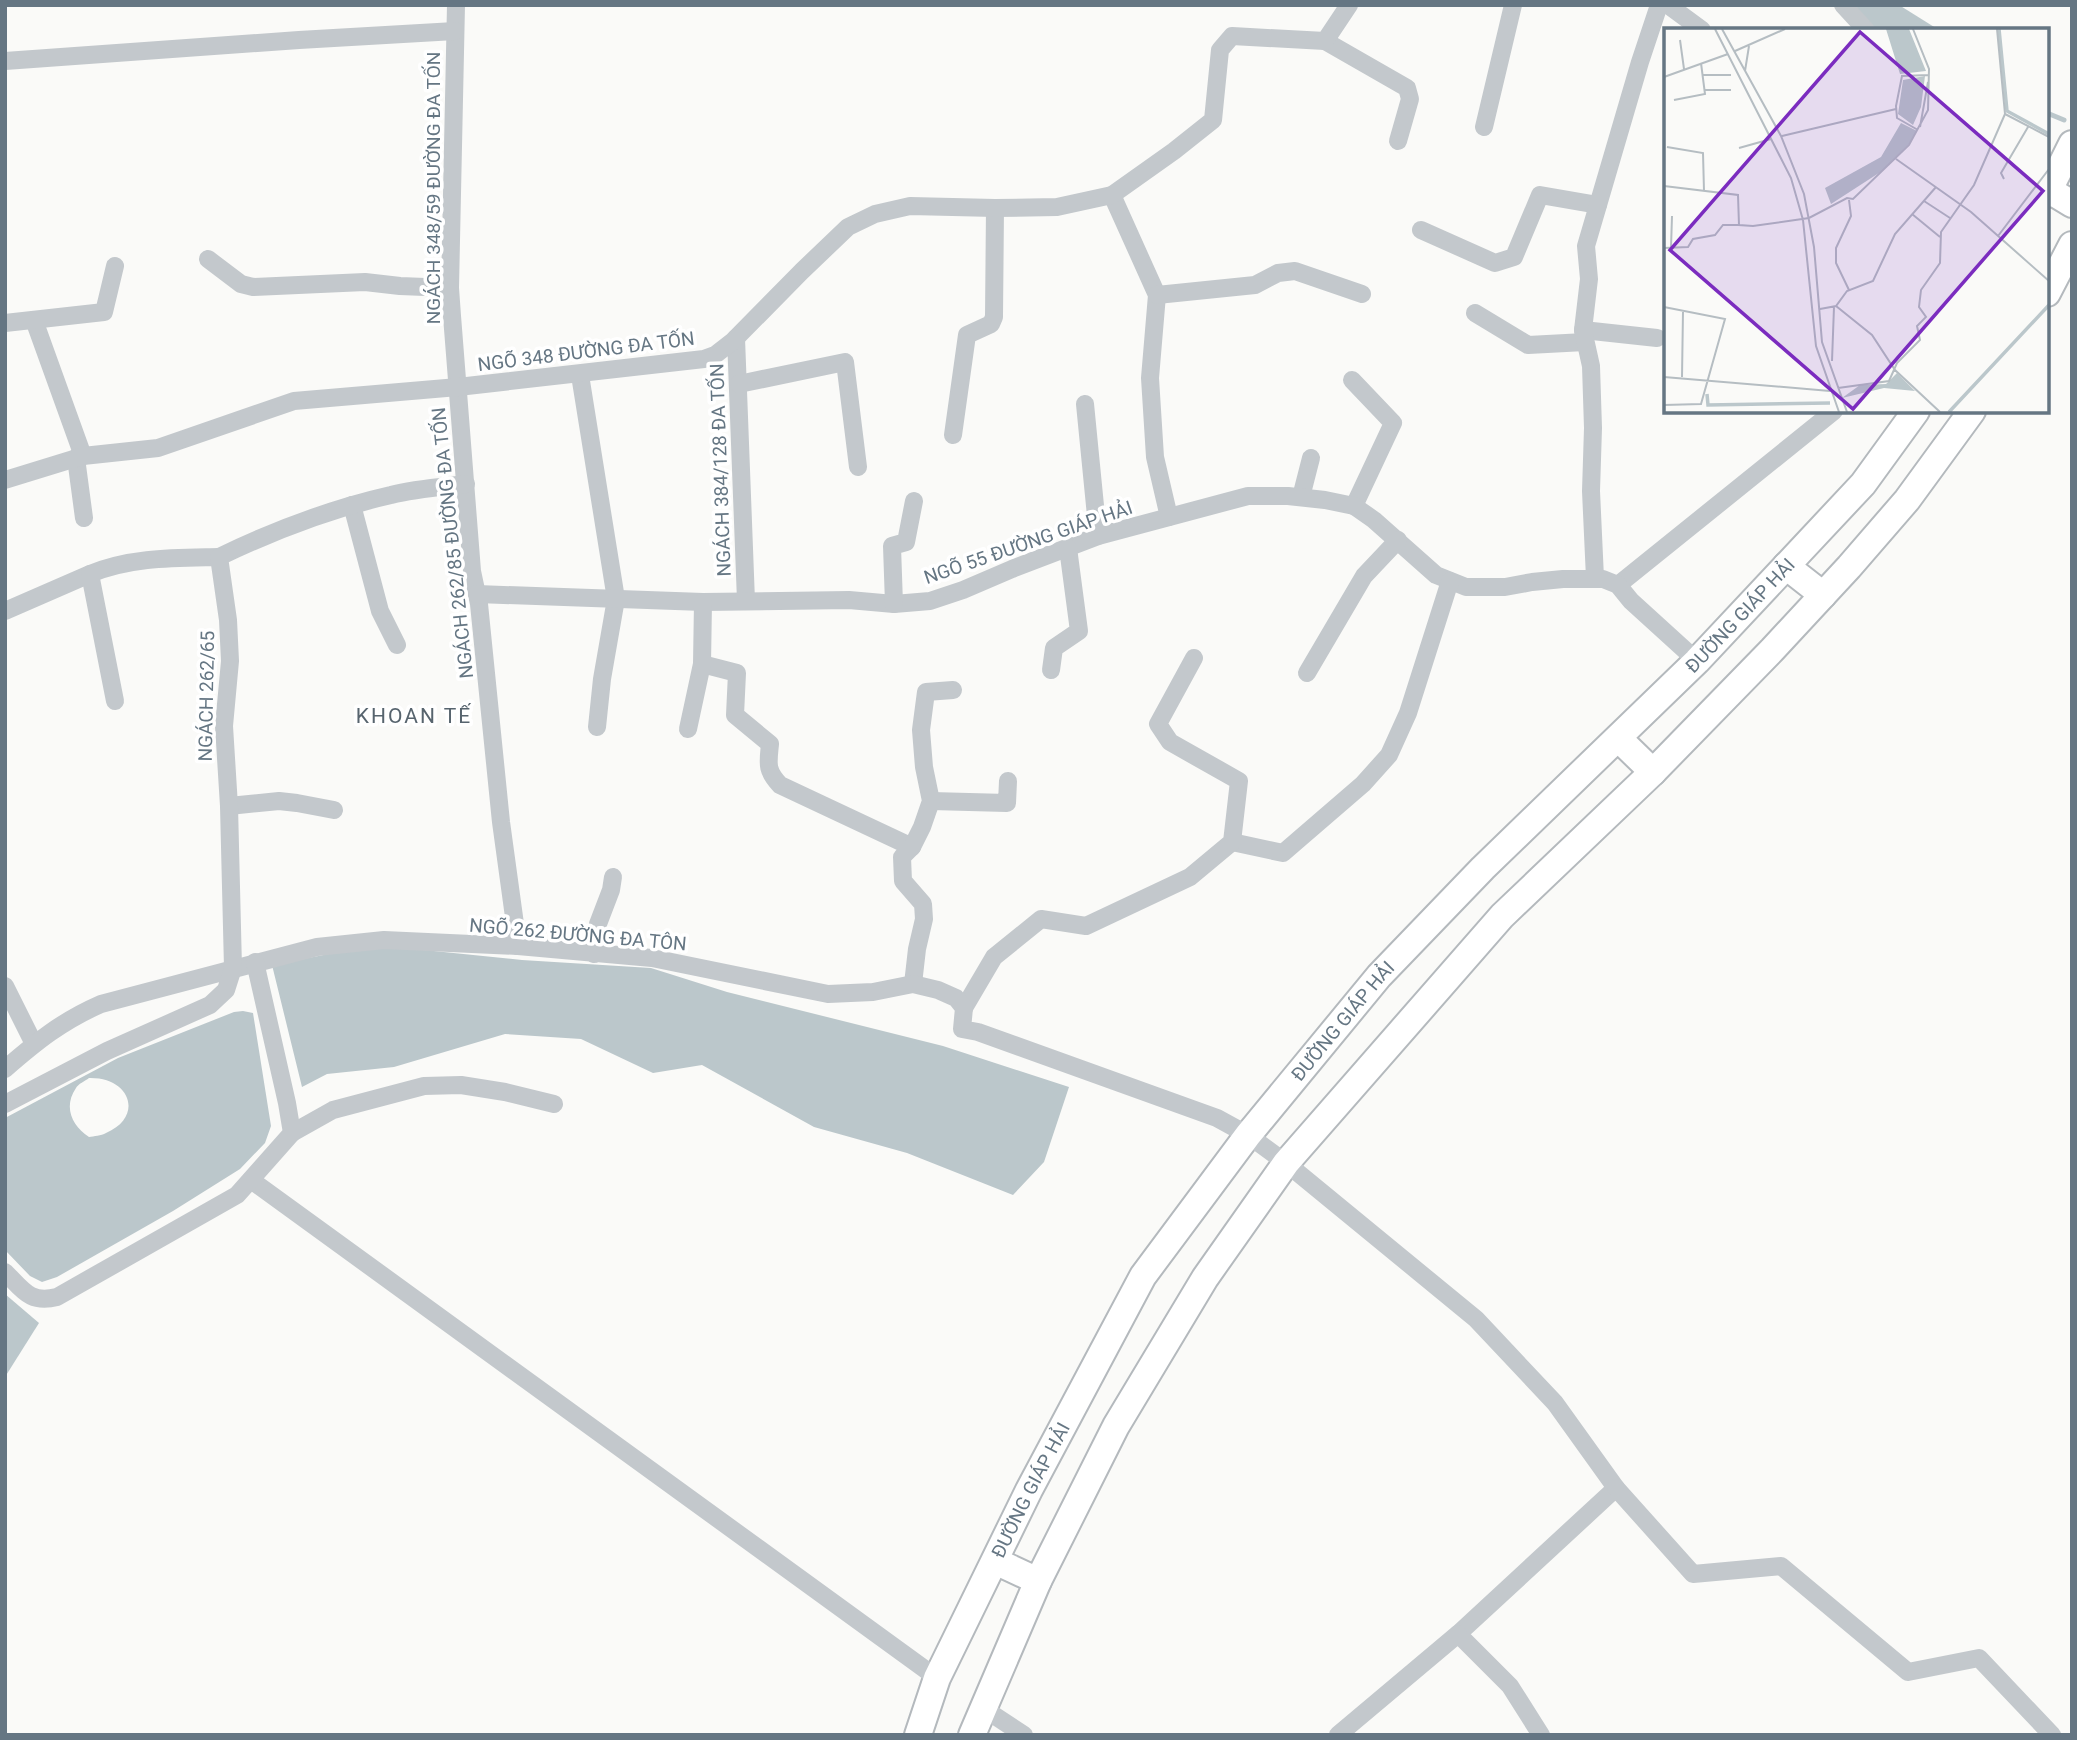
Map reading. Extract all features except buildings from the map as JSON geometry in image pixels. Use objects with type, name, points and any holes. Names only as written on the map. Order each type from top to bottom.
[{"type":"highway","points":[[2054,194],[2072,144]]},
{"type":"highway","points":[[2049,289],[2072,245]]},
{"type":"highway","name":"ĐƯỜNG GIÁP HẢI","points":[[918,1735],[937,1678],[1030,1490],[1143,1276],[1248,1135],[1378,976],[1483,868],[1697,661],[1863,484],[1915,413]]},
{"type":"highway","points":[[972,1735],[1038,1581],[1116,1426],[1205,1278],[1286,1163],[1502,916],[1653,772],[1823,595],[1907,500],[1971,413]]},
{"type":"highway","points":[[1786,566],[1823,595]]},
{"type":"highway","points":[[1618,738],[1653,772]]},
{"type":"highway","points":[[995,1561],[1038,1581]]},
{"type":"street","name":"NGÁCH 348/59 ĐƯỜNG ĐA TỐN","points":[[456,5],[450,288],[458,387]]},
{"type":"street","points":[[1349,5],[1325,41],[1407,88],[1410,99],[1398,141]]},
{"type":"street","points":[[1484,127],[1513,5]]},
{"type":"street","points":[[1595,578],[1591,491],[1591,366],[1584,336],[1589,279],[1586,246],[1659,5]]},
{"type":"street","points":[[1668,5],[1699,28]]},
{"type":"street","points":[[1843,5],[1864,28]]},
{"type":"street","points":[[5,61],[455,32]]},
{"type":"street","name":"NGÕ 348 ĐƯỜNG ĐA TỐN","points":[[5,480],[79,457],[158,448],[294,401],[458,387],[704,359],[715,355],[736,338],[848,227],[875,214],[910,206],[1057,207],[1112,195],[1213,120],[1220,50],[1232,36],[1325,41]]},
{"type":"street","points":[[1112,195],[1157,295],[1150,379],[1155,457],[1169,517]]},
{"type":"street","points":[[1421,230],[1495,263],[1514,257],[1540,195],[1598,205]]},
{"type":"street","points":[[953,435],[967,335],[991,324],[994,317],[995,208]]},
{"type":"street","points":[[208,259],[241,284],[253,287],[365,282],[450,288]]},
{"type":"street","points":[[5,323],[104,312],[115,266]]},
{"type":"street","points":[[1157,295],[1255,285],[1278,274],[1295,271],[1362,294]]},
{"type":"street","points":[[1475,313],[1528,345],[1584,336],[1657,338]]},
{"type":"street","points":[[34,320],[79,457],[84,518]]},
{"type":"street","name":"NGÁCH 384/128 ĐA TỐN","points":[[736,338],[746,601]]},
{"type":"street","points":[[739,384],[845,362],[858,467]]},
{"type":"street","points":[[580,374],[616,599],[602,679],[597,727]]},
{"type":"street","points":[[1352,380],[1393,423],[1354,506]]},
{"type":"street","name":"NGÁCH 262/85 ĐƯỜNG ĐA TỐN","points":[[458,387],[472,571],[477,594],[500,822],[518,946]]},
{"type":"street","points":[[1086,404],[1098,536]]},
{"type":"street","points":[[1697,661],[1631,601],[1618,585],[1831,413]]},
{"type":"street","points":[[1301,497],[1311,458]]},
{"type":"street","points":[[5,611],[90,574],[125,562],[219,557],[268,533],[352,505],[394,494],[466,484]]},
{"type":"street","name":"NGÕ 55 ĐƯỜNG GIÁP HẢI","points":[[477,594],[704,603],[849,600],[894,604],[930,601],[1098,536],[1248,496],[1301,497],[1354,506],[1398,540],[1436,575],[1466,587],[1505,587],[1532,582],[1595,578],[1618,585]]},
{"type":"street","points":[[894,604],[892,546],[906,542],[914,501]]},
{"type":"street","points":[[352,505],[380,611],[397,645]]},
{"type":"street","points":[[1307,673],[1364,576],[1398,540]]},
{"type":"street","points":[[1051,670],[1054,648],[1079,631],[1068,548]]},
{"type":"street","name":"NGÁCH 262/65","points":[[219,557],[228,620],[230,661],[223,726],[229,806],[233,968]]},
{"type":"street","points":[[90,574],[115,701]]},
{"type":"street","points":[[1232,842],[1283,853],[1363,784],[1389,755],[1408,713],[1450,581]]},
{"type":"street","points":[[688,729],[702,664],[704,603]]},
{"type":"street","points":[[1194,658],[1158,724],[1170,742],[1239,781],[1232,842],[1190,877],[1086,926],[1041,919],[994,957],[964,1008],[962,1029],[978,1032],[1217,1118],[1248,1135],[1286,1163],[1476,1320],[1555,1403],[1616,1488],[1693,1574],[1781,1566],[1908,1672],[1979,1658],[2052,1735]]},
{"type":"street","points":[[702,664],[737,673],[735,715],[770,744],[768,765],[771,775],[780,785],[912,848]]},
{"type":"street","points":[[913,984],[924,919],[923,905],[903,881],[902,857],[912,848],[931,801],[924,767],[921,730],[926,692],[954,690]]},
{"type":"street","points":[[931,801],[1006,803],[1008,781]]},
{"type":"street","points":[[229,806],[279,802],[334,810]]},
{"type":"street","points":[[594,954],[598,925],[613,877]]},
{"type":"street","name":"NGÕ 262 ĐƯỜNG ĐA TÔN","points":[[5,1069],[54,1028],[101,1004],[317,947],[384,940],[518,946],[652,958],[828,993],[873,992],[913,984],[956,998],[964,1008]]},
{"type":"street","points":[[255,962],[292,1133]]},
{"type":"street","points":[[5,1104],[107,1051],[210,1005],[226,990],[233,968]]},
{"type":"street","points":[[5,986],[34,1044]]},
{"type":"street","points":[[5,1272],[35,1299],[57,1297],[237,1195],[292,1133],[334,1110],[424,1086],[461,1085],[554,1104]]},
{"type":"street","points":[[251,1180],[937,1678]]},
{"type":"street","points":[[1338,1735],[1458,1634],[1616,1488]]},
{"type":"street","points":[[1458,1634],[1510,1686],[1541,1735]]},
{"type":"street","points":[[983,1708],[1024,1735]]},
{"type":"shaded area","points":[[1853,5],[1899,5],[1936,28],[1874,28]]},
{"type":"shaded area","points":[[375,945],[522,960],[651,968],[727,992],[943,1046],[1069,1087],[1044,1162],[1013,1195],[907,1153],[814,1127],[702,1065],[653,1073],[581,1039],[505,1034],[394,1067],[327,1074],[302,1087],[272,965]]},
{"type":"shaded area","points":[[234,1012],[253,1013],[271,1126],[265,1143],[240,1169],[173,1211],[57,1277],[42,1282],[30,1276],[5,1250],[5,1118],[118,1058]],"holes":[[[89,1078],[103,1079],[123,1091],[128,1099],[128,1108],[125,1118],[118,1126],[104,1134],[89,1137],[74,1122],[70,1102],[76,1088]]]},
{"type":"shaded area","points":[[5,1294],[39,1323],[5,1377]]},
{"type":"waterway","points":[[2049,114],[2064,120]]},
{"type":"district","name":"KHOAN TẾ","points":[[414,716]]}]
